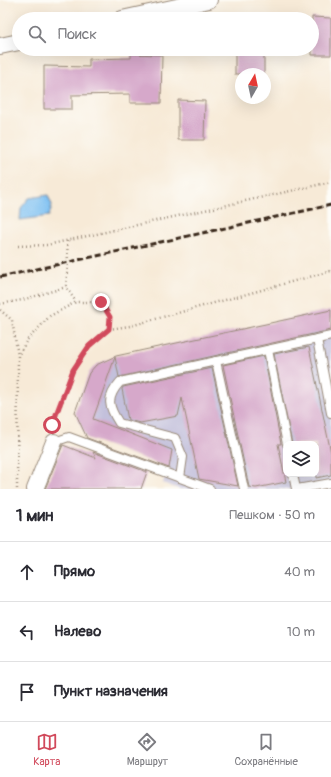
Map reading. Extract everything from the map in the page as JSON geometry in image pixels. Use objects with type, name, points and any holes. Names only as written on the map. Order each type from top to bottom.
[{"type":"street","points":[[154,12],[209,0]]},
{"type":"street","points":[[0,46],[12,43]]},
{"type":"street","points":[[35,489],[54,442]]},
{"type":"lane","points":[[180,478],[183,457],[175,438],[119,423],[110,409],[112,391],[120,382],[331,336]]},
{"type":"lane","points":[[317,339],[331,413]]},
{"type":"lane","points":[[268,350],[286,441]]},
{"type":"lane","points":[[216,361],[244,489]]},
{"type":"lane","points":[[54,442],[70,437],[210,489]]},
{"type":"lane","points":[[294,477],[296,489],[331,483]]},
{"type":"path","points":[[18,246],[47,245],[67,241],[331,182]]},
{"type":"path","points":[[67,241],[68,262],[66,287],[76,302]]},
{"type":"path","points":[[54,442],[52,425],[73,370],[89,346],[109,329],[130,326],[331,271]]},
{"type":"path","points":[[0,304],[22,300],[66,287]]},
{"type":"path","points":[[18,356],[27,340],[50,316],[76,302],[101,302],[110,317],[109,329]]},
{"type":"path","points":[[0,310],[12,320],[18,356],[17,489]]},
{"type":"shaded area","points":[[331,310],[331,489],[179,489],[163,483],[168,467],[86,437],[75,412],[89,373],[96,365],[112,358]]},
{"type":"water","points":[[48,195],[52,205],[49,216],[20,220],[21,208],[29,198]]},
{"type":"building","points":[[319,17],[331,18],[331,55],[319,55]]},
{"type":"building","points":[[131,56],[162,56],[161,103],[130,103],[130,94],[72,95],[72,109],[44,109],[44,66],[89,67],[89,59],[131,58]]},
{"type":"building","points":[[235,56],[264,56],[264,68],[235,68]]},
{"type":"building","points":[[178,100],[205,101],[204,140],[178,140]]},
{"type":"building","points":[[331,310],[331,330],[119,377],[115,357],[93,419],[172,450],[169,468],[87,438],[75,412],[89,373],[96,365],[116,356]]},
{"type":"building","points":[[309,347],[331,453],[331,475],[316,478],[319,477],[319,441],[291,441],[274,354]]},
{"type":"building","points":[[264,356],[281,444],[278,444],[283,468],[283,477],[285,477],[286,482],[256,488],[249,487],[223,365]]},
{"type":"building","points":[[212,368],[238,486],[199,479],[182,398],[178,416],[140,423],[128,420],[122,389],[123,387]]},
{"type":"building","points":[[63,445],[96,458],[93,452],[147,472],[141,489],[45,489]]},
{"type":"railway","points":[[0,277],[331,205]]},
{"type":"route","points":[[52,425],[73,370],[89,346],[109,329],[110,317],[101,302]]}]
